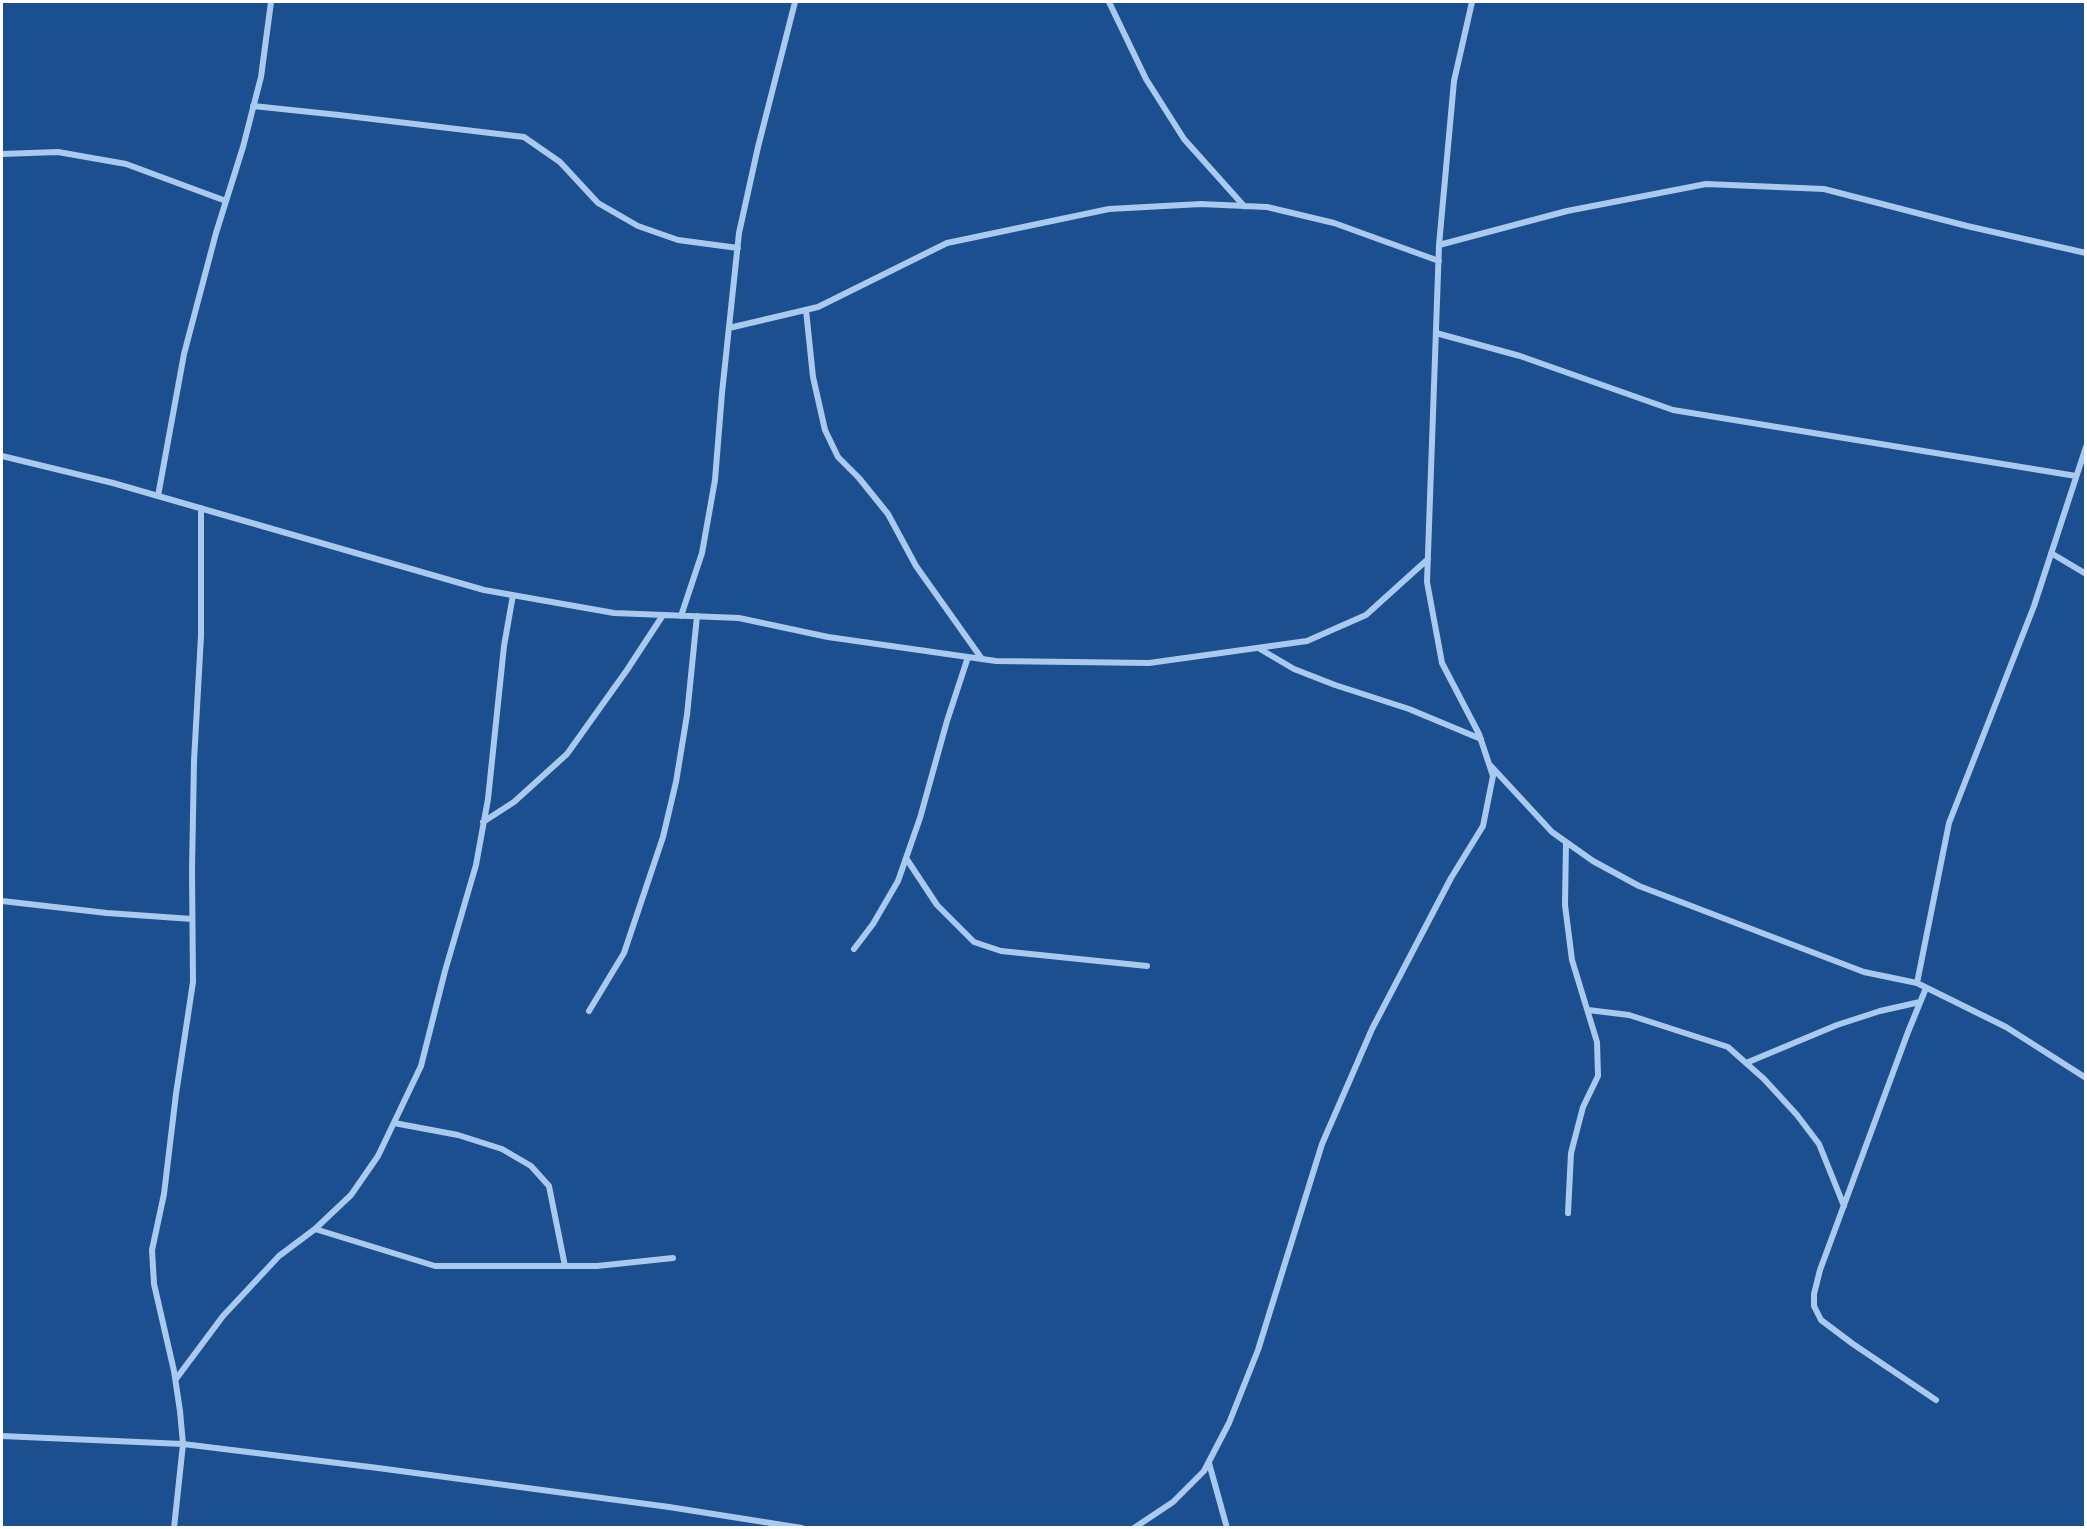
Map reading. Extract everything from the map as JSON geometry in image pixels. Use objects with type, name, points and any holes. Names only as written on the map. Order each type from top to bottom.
[{"type":"street","points":[[158,496],[184,354],[261,77],[271,2]]},
{"type":"street","points":[[681,616],[702,553],[715,480],[739,233],[795,2]]},
{"type":"street","points":[[1109,2],[1146,79],[1184,139],[1244,206]]},
{"type":"street","points":[[1134,1527],[1173,1502],[1204,1471],[1229,1423],[1258,1350],[1322,1144],[1367,1040],[1446,888],[1483,826],[1493,776],[1481,739],[1442,663],[1427,582],[1439,245],[1454,81],[1472,2]]},
{"type":"street","points":[[254,106],[524,137],[560,162],[598,203],[638,226],[678,240],[738,248]]},
{"type":"street","points":[[2,154],[58,152],[126,164],[226,201]]},
{"type":"street","points":[[1439,245],[1567,211],[1706,184],[1824,189],[1967,226],[2085,253]]},
{"type":"street","points":[[729,328],[818,307],[947,243],[1109,209],[1201,204],[1268,207],[1334,223],[1439,261]]},
{"type":"street","points":[[806,310],[815,388],[825,430],[838,457],[859,478],[888,514],[916,566],[982,659]]},
{"type":"street","points":[[1436,333],[1520,356],[1673,410],[2076,476]]},
{"type":"street","points":[[1917,983],[1949,823],[2034,606],[2085,447]]},
{"type":"street","points":[[2,456],[113,483],[484,590],[614,614],[739,618],[828,638],[996,661],[1149,663],[1307,641],[1366,615],[1428,559]]},
{"type":"street","points":[[174,1527],[183,1444],[176,1379],[154,1284],[152,1250],[164,1194],[193,982],[194,761],[201,636],[201,508]]},
{"type":"street","points":[[2051,553],[2085,574]]},
{"type":"street","points":[[176,1379],[231,1308],[279,1256],[315,1230],[351,1196],[378,1156],[421,1066],[444,971],[476,864],[494,748],[504,646],[513,595]]},
{"type":"street","points":[[483,822],[514,802],[567,754],[663,615]]},
{"type":"street","points":[[589,1011],[624,953],[663,837],[676,782],[687,716],[697,616]]},
{"type":"street","points":[[1259,648],[1294,669],[1409,709],[1481,739]]},
{"type":"street","points":[[855,949],[873,924],[898,881],[920,818],[947,721],[968,657]]},
{"type":"street","points":[[1488,762],[1552,832],[1593,861],[1639,886],[1864,972],[1917,983],[2006,1027],[2085,1078]]},
{"type":"street","points":[[1566,842],[1565,905],[1572,960],[1597,1042],[1598,1076],[1583,1107],[1571,1153],[1568,1214]]},
{"type":"street","points":[[906,858],[938,905],[974,942],[1001,951],[1147,966]]},
{"type":"street","points":[[2,901],[106,913],[192,919]]},
{"type":"street","points":[[1926,988],[1820,1270],[1814,1294],[1814,1306],[1821,1320],[1936,1400]]},
{"type":"street","points":[[1746,1063],[1837,1025],[1880,1011],[1920,1002]]},
{"type":"street","points":[[1588,1010],[1629,1015],[1728,1047],[1764,1079],[1797,1115],[1819,1144],[1844,1206]]},
{"type":"street","points":[[394,1123],[458,1135],[502,1149],[531,1166],[549,1186],[565,1266]]},
{"type":"street","points":[[315,1230],[435,1266],[597,1266],[673,1258]]},
{"type":"street","points":[[2,1436],[183,1444],[576,1494],[802,1527]]},
{"type":"street","points":[[1208,1462],[1227,1527]]}]
